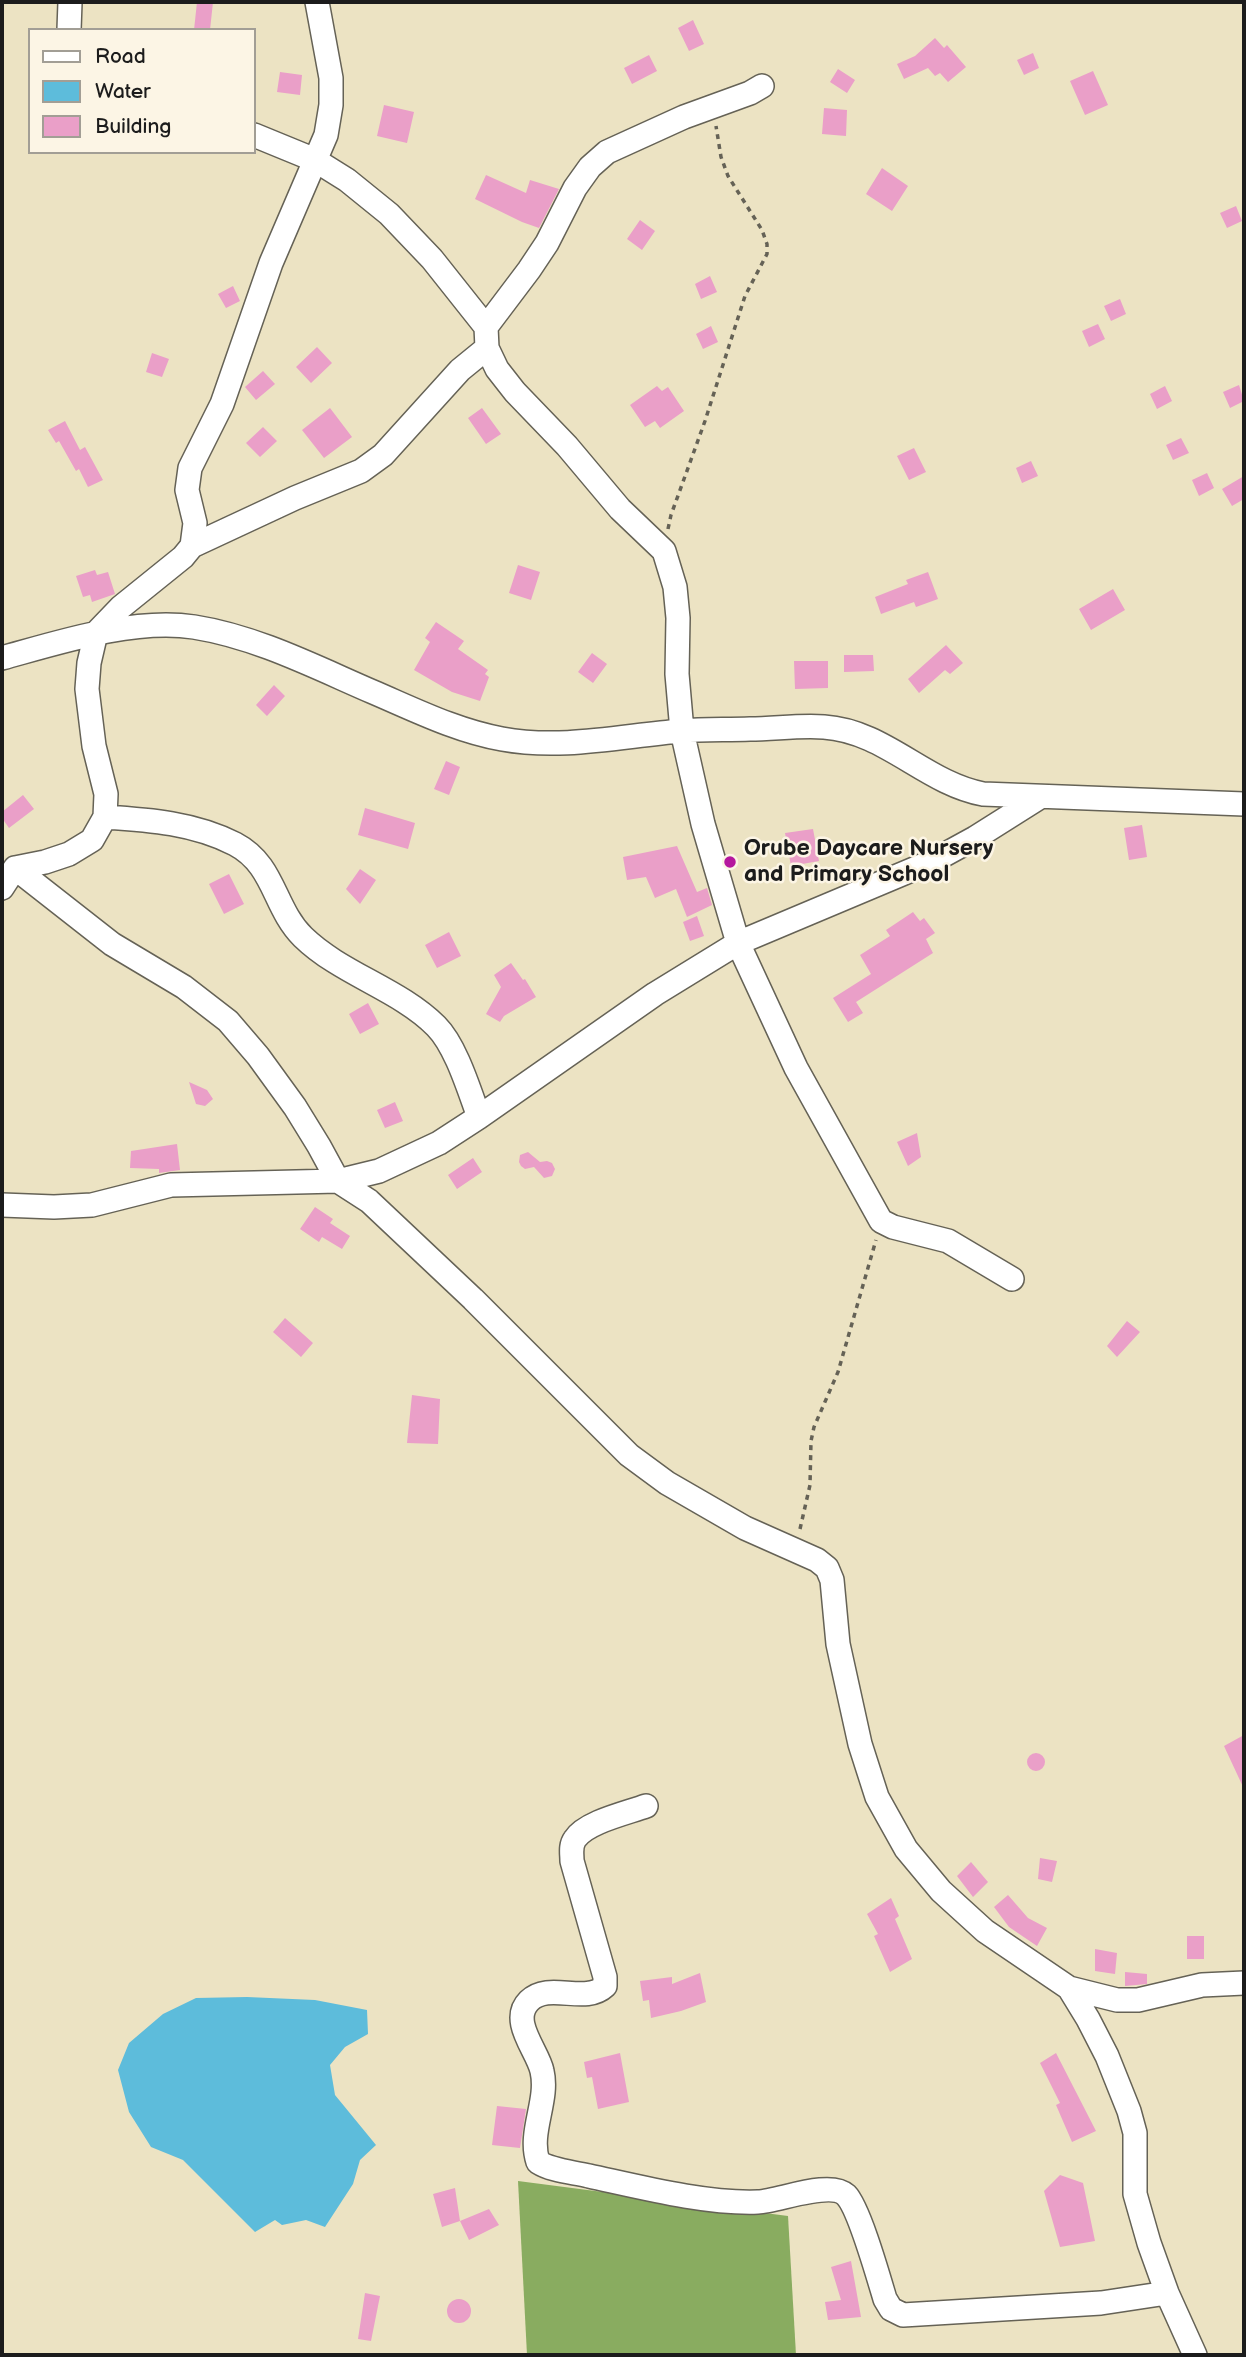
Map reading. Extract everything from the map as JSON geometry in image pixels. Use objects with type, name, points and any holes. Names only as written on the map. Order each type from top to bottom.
[{"type":"street","points":[[69,28],[70,2]]},
{"type":"street","points":[[192,546],[194,523],[187,490],[190,468],[222,404],[271,264],[326,135],[331,105],[331,78],[317,2]]},
{"type":"street","points":[[2,888],[15,869],[69,854],[92,840],[105,817],[106,794],[94,746],[87,689],[96,633],[121,607],[183,557],[192,546],[361,471],[383,455],[460,370],[486,337],[547,243],[575,188],[590,167],[607,152],[762,86]]},
{"type":"street","points":[[256,136],[315,160],[347,180],[389,214],[432,260],[486,337],[497,369],[515,392],[567,446],[620,509],[664,551],[675,587],[678,618],[677,674],[682,731],[703,824],[738,943],[796,1068],[881,1221],[893,1227],[947,1241],[1012,1279]]},
{"type":"street","points":[[3,654],[96,633],[149,627],[192,627],[241,638],[281,652],[457,728],[500,739],[535,744],[566,743],[682,731],[823,727],[849,730],[878,741],[941,781],[962,790],[983,794],[1244,804]]},
{"type":"street","points":[[2,1205],[92,1205],[152,1188],[180,1184],[338,1181],[379,1171],[439,1143],[655,994],[738,943],[933,861],[1040,797]]},
{"type":"street","points":[[105,817],[163,821],[195,828],[234,844],[254,856],[270,878],[285,912],[301,935],[322,953],[417,1010],[438,1027],[453,1051],[479,1117]]},
{"type":"street","points":[[15,869],[112,944],[184,987],[228,1021],[258,1056],[295,1108],[338,1181],[369,1200],[473,1299],[629,1455],[686,1494],[745,1528],[817,1560],[828,1568],[832,1580],[838,1644],[860,1744],[877,1797],[906,1849],[923,1872],[975,1922],[1069,1988],[1108,1998],[1138,2000],[1202,1985],[1244,1983]]},
{"type":"street","points":[[369,1200],[379,1171]]},
{"type":"street","points":[[646,1806],[585,1829],[575,1838],[571,1848],[572,1861],[605,1977],[605,1986],[598,1992],[558,1992],[538,1996],[529,2001],[523,2010],[525,2030],[536,2052],[544,2080],[544,2097],[536,2140],[538,2162],[555,2169],[709,2199],[757,2202],[835,2189],[845,2194],[855,2208],[886,2300],[891,2309],[903,2315],[1101,2303],[1167,2293]]},
{"type":"street","points":[[1069,1988],[1107,2056],[1129,2111],[1135,2133],[1135,2194],[1167,2293],[1195,2355]]},
{"type":"path","points":[[664,551],[671,515],[746,296],[767,254],[762,230],[728,176],[710,108]]},
{"type":"path","points":[[794,1551],[810,1485],[814,1427],[838,1372],[881,1221]]},
{"type":"green space","points":[[518,2181],[788,2216],[796,2355],[527,2355]]},
{"type":"water","points":[[196,1998],[315,2000],[367,2010],[368,2034],[345,2047],[330,2065],[335,2095],[376,2145],[360,2160],[353,2184],[325,2227],[306,2220],[282,2225],[275,2220],[255,2232],[183,2160],[151,2147],[129,2112],[118,2070],[129,2043],[163,2014]]},
{"type":"building","points":[[197,2],[213,2],[210,28],[194,28]]},
{"type":"building","points":[[693,20],[704,44],[689,51],[678,28]]},
{"type":"building","points":[[935,38],[944,48],[947,45],[966,67],[948,82],[940,73],[935,76],[928,68],[904,79],[897,64],[915,56]]},
{"type":"building","points":[[1033,53],[1039,68],[1024,75],[1017,60]]},
{"type":"building","points":[[649,55],[657,71],[632,84],[624,68]]},
{"type":"building","points":[[838,69],[855,80],[847,93],[830,82]]},
{"type":"building","points":[[1093,71],[1108,105],[1085,115],[1070,81]]},
{"type":"building","points":[[280,72],[302,75],[300,95],[277,92]]},
{"type":"building","points":[[384,105],[414,112],[407,143],[377,136]]},
{"type":"building","points":[[824,108],[847,110],[846,136],[822,134]]},
{"type":"building","points":[[882,168],[908,186],[892,211],[866,194]]},
{"type":"building","points":[[486,175],[526,193],[530,180],[559,189],[539,228],[475,199]]},
{"type":"building","points":[[1236,206],[1242,221],[1227,228],[1220,213]]},
{"type":"building","points":[[640,220],[655,231],[642,250],[627,239]]},
{"type":"building","points":[[710,276],[717,292],[701,299],[695,284]]},
{"type":"building","points":[[233,286],[240,301],[226,308],[218,294]]},
{"type":"building","points":[[1120,299],[1126,314],[1111,321],[1104,306]]},
{"type":"building","points":[[1098,324],[1105,339],[1089,347],[1082,331]]},
{"type":"building","points":[[711,326],[718,342],[703,349],[696,334]]},
{"type":"building","points":[[317,347],[332,363],[311,383],[296,367]]},
{"type":"building","points":[[152,353],[169,359],[162,377],[146,372]]},
{"type":"building","points":[[263,371],[275,384],[256,400],[245,387]]},
{"type":"building","points":[[1239,385],[1244,401],[1230,408],[1223,392]]},
{"type":"building","points":[[657,386],[662,391],[668,387],[684,411],[660,428],[655,421],[645,427],[630,405]]},
{"type":"building","points":[[1165,386],[1172,401],[1157,409],[1150,394]]},
{"type":"building","points":[[330,408],[352,437],[324,458],[302,430]]},
{"type":"building","points":[[482,408],[501,434],[486,444],[468,418]]},
{"type":"building","points":[[65,421],[80,450],[85,447],[103,480],[88,487],[59,441],[56,443],[48,430]]},
{"type":"building","points":[[263,427],[277,441],[260,457],[246,443]]},
{"type":"building","points":[[1181,438],[1189,453],[1173,460],[1166,445]]},
{"type":"building","points":[[914,448],[926,472],[909,480],[897,456]]},
{"type":"building","points":[[1031,461],[1038,476],[1022,483],[1016,468]]},
{"type":"building","points":[[1207,473],[1214,488],[1199,496],[1192,480]]},
{"type":"building","points":[[1244,476],[1244,499],[1232,506],[1222,489]]},
{"type":"building","points":[[518,565],[540,572],[531,600],[509,593]]},
{"type":"building","points":[[95,570],[97,575],[108,572],[115,594],[92,602],[90,595],[83,597],[76,576]]},
{"type":"building","points":[[928,572],[938,599],[916,607],[914,602],[881,614],[875,597],[908,584],[906,580]]},
{"type":"building","points":[[1113,589],[1125,610],[1091,630],[1079,609]]},
{"type":"building","points":[[436,622],[464,641],[458,649],[488,670],[485,674],[489,677],[480,701],[452,692],[414,670],[430,642],[425,638]]},
{"type":"building","points":[[946,645],[963,663],[950,674],[945,670],[919,693],[908,679]]},
{"type":"building","points":[[592,653],[607,664],[593,683],[578,672]]},
{"type":"building","points":[[844,655],[873,655],[874,671],[844,672]]},
{"type":"building","points":[[794,661],[828,661],[828,688],[795,689]]},
{"type":"building","points":[[274,685],[285,696],[267,716],[256,705]]},
{"type":"building","points":[[446,761],[460,767],[449,795],[434,789]]},
{"type":"building","points":[[23,795],[34,809],[9,828],[2,818],[2,812]]},
{"type":"building","points":[[365,808],[415,823],[408,849],[358,835]]},
{"type":"building","points":[[1142,825],[1147,857],[1129,860],[1124,828]]},
{"type":"building","points":[[813,829],[819,861],[791,866],[785,833]]},
{"type":"building","points":[[677,846],[697,892],[707,888],[712,905],[687,917],[676,889],[655,898],[646,877],[627,880],[623,857]]},
{"type":"building","points":[[360,869],[376,880],[360,904],[346,889]]},
{"type":"building","points":[[229,874],[244,904],[224,914],[209,884]]},
{"type":"building","points":[[913,912],[920,921],[924,918],[935,933],[926,939],[933,953],[856,1002],[863,1013],[848,1022],[833,998],[871,974],[860,955],[890,936],[886,930]]},
{"type":"building","points":[[697,916],[704,936],[690,941],[683,922]]},
{"type":"building","points":[[449,932],[461,956],[437,968],[425,945]]},
{"type":"building","points":[[511,963],[536,997],[504,1016],[500,1022],[486,1014],[501,987],[494,975]]},
{"type":"building","points":[[368,1003],[379,1024],[360,1034],[349,1014]]},
{"type":"building","points":[[189,1082],[207,1090],[213,1099],[205,1106],[196,1104]]},
{"type":"building","points":[[395,1102],[403,1121],[385,1128],[377,1110]]},
{"type":"building","points":[[917,1133],[921,1157],[908,1166],[897,1142]]},
{"type":"building","points":[[177,1144],[180,1170],[159,1173],[159,1169],[130,1168],[131,1151]]},
{"type":"building","points":[[528,1152],[540,1162],[552,1163],[555,1169],[552,1176],[544,1178],[534,1167],[525,1169],[521,1166],[520,1155]]},
{"type":"building","points":[[473,1158],[482,1172],[457,1189],[448,1175]]},
{"type":"building","points":[[315,1207],[333,1219],[330,1223],[350,1236],[342,1249],[322,1237],[319,1242],[300,1229]]},
{"type":"building","points":[[285,1318],[313,1343],[301,1357],[273,1332]]},
{"type":"building","points":[[1127,1321],[1140,1332],[1117,1357],[1107,1346]]},
{"type":"building","points":[[412,1395],[440,1399],[438,1444],[407,1443]]},
{"type":"building","points":[[1244,1735],[1244,1789],[1224,1746]]},
{"type":"building","points":[[1032,1753],[1040,1753],[1045,1762],[1043,1769],[1032,1771],[1027,1766],[1027,1758]]},
{"type":"building","points":[[1040,1858],[1057,1861],[1052,1882],[1038,1879]]},
{"type":"building","points":[[971,1862],[988,1882],[973,1897],[957,1876]]},
{"type":"building","points":[[1008,1895],[1028,1918],[1047,1928],[1037,1946],[1009,1927],[994,1907]]},
{"type":"building","points":[[891,1898],[899,1916],[895,1919],[912,1959],[890,1972],[874,1936],[878,1934],[867,1914]]},
{"type":"building","points":[[1187,1936],[1204,1936],[1204,1959],[1187,1959]]},
{"type":"building","points":[[1095,1949],[1117,1953],[1115,1974],[1095,1971]]},
{"type":"building","points":[[1125,1972],[1147,1974],[1147,1984],[1125,1986]]},
{"type":"building","points":[[700,1973],[706,2002],[651,2018],[649,2000],[643,2001],[640,1981],[672,1977],[672,1984]]},
{"type":"building","points":[[620,2053],[629,2102],[598,2109],[592,2077],[587,2078],[584,2062]]},
{"type":"building","points":[[1056,2053],[1096,2131],[1072,2142],[1056,2105],[1060,2103],[1040,2063]]},
{"type":"building","points":[[497,2106],[526,2109],[520,2148],[492,2145]]},
{"type":"building","points":[[1060,2175],[1083,2183],[1095,2241],[1060,2247],[1044,2191]]},
{"type":"building","points":[[455,2188],[460,2221],[442,2227],[433,2194]]},
{"type":"building","points":[[489,2209],[499,2225],[469,2240],[460,2221]]},
{"type":"building","points":[[851,2261],[861,2317],[828,2320],[825,2302],[841,2300],[831,2267]]},
{"type":"building","points":[[365,2293],[380,2296],[371,2341],[358,2339]]},
{"type":"building","points":[[459,2299],[468,2302],[471,2311],[468,2320],[459,2323],[450,2320],[447,2311],[450,2302]]},
{"type":"place","name":"Orube Daycare Nursery and Primary School","points":[[730,862]]}]
